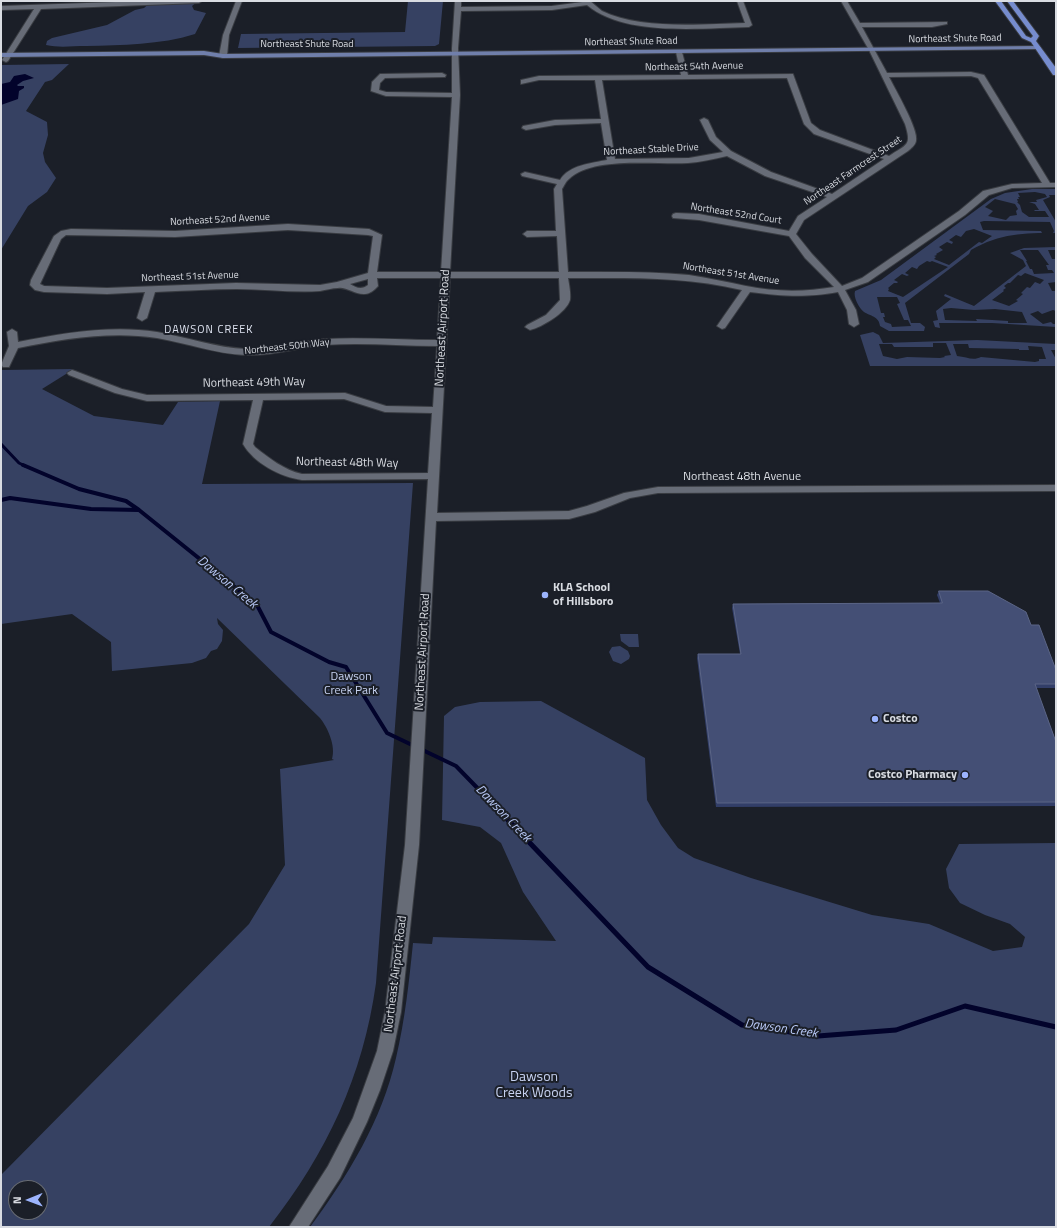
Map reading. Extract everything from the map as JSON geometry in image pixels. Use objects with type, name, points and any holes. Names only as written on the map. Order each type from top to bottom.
[{"type":"highway","points":[[998,1],[1024,37],[1033,41],[1056,73]]},
{"type":"highway","points":[[1010,1],[1036,36],[1033,41]]},
{"type":"main road","name":"Northeast Shute Road","points":[[4,58],[202,59],[223,56],[1038,48]]},
{"type":"street","points":[[1,8],[38,8],[199,1]]},
{"type":"street","points":[[223,56],[223,50],[239,1]]},
{"type":"street","name":"Northeast Airport Road","points":[[298,1227],[324,1190],[345,1151],[372,1090],[385,1051],[393,1012],[412,845],[456,95],[455,54],[458,1]]},
{"type":"street","points":[[458,9],[552,8],[587,2],[605,14],[636,23],[663,25],[748,25],[740,1]]},
{"type":"street","name":"Northeast Farmcrest Street","points":[[792,234],[801,218],[912,143],[913,137],[885,75],[844,1]]},
{"type":"street","points":[[4,58],[38,8]]},
{"type":"street","points":[[859,26],[932,25],[945,23]]},
{"type":"street","points":[[679,52],[685,77]]},
{"type":"street","points":[[885,75],[977,74],[985,82],[1052,185]]},
{"type":"street","points":[[442,75],[383,76],[376,82],[375,91],[386,94],[456,95]]},
{"type":"street","name":"Northeast 54th Avenue","points":[[524,82],[539,78],[790,76],[808,124],[816,132],[890,158]]},
{"type":"street","points":[[598,78],[611,161]]},
{"type":"street","points":[[704,120],[713,138],[728,153],[768,174],[834,197]]},
{"type":"street","points":[[526,128],[541,123],[604,121]]},
{"type":"street","name":"Northeast Stable Drive","points":[[560,182],[571,173],[583,167],[611,161],[684,161],[728,153]]},
{"type":"street","points":[[525,174],[560,182],[558,188],[565,300],[559,310],[549,319],[530,327]]},
{"type":"street","name":"Northeast 51st Avenue","points":[[38,288],[52,290],[107,290],[236,286],[320,288],[342,284],[358,291],[366,290],[373,286],[372,275],[653,275],[719,282],[747,289],[791,294],[816,293],[841,289],[865,280],[962,213],[986,193],[1012,186],[1052,185]]},
{"type":"street","name":"Northeast 52nd Court","points":[[676,216],[699,217],[792,234]]},
{"type":"street","name":"Northeast 52nd Avenue","points":[[38,288],[35,285],[36,280],[57,238],[64,233],[71,232],[175,234],[288,227],[369,232],[378,235],[372,275]]},
{"type":"street","points":[[526,234],[560,233]]},
{"type":"street","points":[[792,234],[803,251],[841,289],[853,312],[854,324]]},
{"type":"street","points":[[142,318],[151,289]]},
{"type":"street","points":[[722,326],[747,289]]},
{"type":"street","points":[[6,365],[14,346],[12,332]]},
{"type":"street","name":"Northeast 50th Way","points":[[14,346],[57,337],[114,332],[135,332],[157,335],[225,351],[248,352],[267,351],[321,342],[349,341],[442,343]]},
{"type":"street","name":"Northeast 49th Way","points":[[72,372],[135,396],[147,398],[345,396],[385,409],[438,410]]},
{"type":"street","name":"Northeast 48th Way","points":[[259,396],[248,444],[251,450],[283,473],[302,477],[434,476]]},
{"type":"street","name":"Northeast 48th Avenue","points":[[431,517],[569,515],[591,509],[628,495],[658,490],[1056,488]]},
{"type":"green space","points":[[152,1],[198,1],[192,6],[194,10],[206,13],[195,34],[182,38],[141,44],[61,47],[46,45],[47,41],[52,38],[107,25],[135,10],[144,8]]},
{"type":"green space","points":[[408,1],[443,1],[439,44],[435,46],[238,48],[241,34],[405,32]]},
{"type":"green space","points":[[69,64],[52,80],[45,82],[26,111],[47,122],[48,135],[43,153],[45,162],[56,178],[47,192],[28,206],[1,250],[1,65]]},
{"type":"green space","points":[[1032,189],[1056,189],[1056,195],[1049,195],[1050,197],[1043,200],[1056,222],[1056,233],[1033,233],[1002,237],[982,244],[971,250],[969,254],[905,303],[911,323],[920,323],[925,327],[924,331],[889,331],[880,326],[876,318],[864,312],[857,302],[855,291],[881,280],[991,199],[1005,193]],"holes":[[[1035,192],[1045,194],[1047,197],[1036,200],[1037,202],[1029,202],[1035,204],[1039,210],[1034,210],[1035,211],[1045,211],[1049,217],[1029,217],[1022,212],[1020,205],[1017,202],[1017,199],[1019,199],[1018,197],[1020,197],[1018,193]],[[995,199],[1015,204],[1018,209],[1016,211],[1017,215],[1010,216],[1006,220],[988,216],[993,211],[985,207]],[[974,229],[992,236],[982,243],[979,242],[949,265],[934,259],[936,257],[934,256],[943,250],[939,247],[947,242],[952,244],[953,242],[949,240],[956,235],[961,237],[966,231]],[[927,261],[932,261],[948,267],[903,297],[888,291],[888,288],[894,283],[898,282],[894,280],[902,274],[907,276],[909,275],[905,273],[912,267],[917,269]],[[877,297],[897,297],[900,303],[897,304],[904,320],[908,320],[911,326],[892,327],[891,324],[885,322],[883,317],[885,317],[884,313],[881,313]]]},
{"type":"green space","points":[[1056,247],[1056,250],[1048,250],[1052,259],[1056,259],[1056,282],[1048,283],[1052,291],[1056,291],[1056,311],[1053,310],[1042,314],[1038,311],[1030,314],[1043,324],[1051,322],[1056,324],[1056,327],[992,323],[939,323],[940,328],[935,327],[933,321],[938,320],[936,311],[951,299],[944,296],[945,294],[974,306],[1026,266],[1023,260],[1010,253],[1024,248]],"holes":[[[1020,250],[1038,250],[1049,265],[1046,265],[1048,270],[1052,270],[1054,273],[1034,274]],[[1025,273],[1044,280],[1040,284],[1035,282],[1030,288],[1027,287],[1021,293],[1023,294],[1016,300],[1018,301],[1009,306],[992,300],[1004,291],[1003,290],[1006,288],[1004,286],[1010,283],[1018,275],[1021,276]],[[943,309],[995,309],[1022,312],[1027,323],[1008,323],[1008,321],[976,319],[977,321],[945,320]]]},
{"type":"green space","points":[[873,332],[879,335],[883,343],[977,340],[1056,344],[1056,350],[1051,350],[1056,359],[1056,366],[870,366],[860,335]],"holes":[[[933,343],[946,343],[951,355],[940,358],[907,357],[897,359],[883,356],[879,344],[892,344],[894,347],[933,347]],[[953,344],[968,344],[969,348],[1019,350],[1029,350],[1028,346],[1042,347],[1046,359],[1039,359],[1039,361],[1035,362],[981,357],[975,359],[957,356]]]},
{"type":"green space","name":"Dawson Creek Park","points":[[74,369],[42,389],[94,416],[163,425],[178,402],[220,401],[202,484],[413,483],[376,983],[370,1017],[352,1082],[325,1142],[290,1199],[269,1227],[1,1227],[1,1175],[249,924],[285,865],[280,769],[334,760],[332,759],[332,743],[326,727],[320,718],[217,618],[218,624],[223,630],[222,641],[217,649],[211,651],[206,658],[192,663],[112,671],[111,642],[72,614],[1,624],[1,370]]},
{"type":"green space","points":[[620,634],[638,634],[639,647],[629,647],[621,641]]},
{"type":"green space","points":[[620,646],[628,651],[630,656],[629,659],[621,664],[613,661],[609,652],[612,647]]},
{"type":"green space","name":"Dawson Creek Woods","points":[[541,701],[645,758],[647,800],[661,825],[678,848],[694,858],[751,878],[872,915],[929,924],[993,951],[1022,947],[1025,937],[1010,924],[985,915],[960,903],[949,888],[946,869],[959,844],[1056,843],[1056,1227],[310,1227],[338,1188],[362,1147],[373,1125],[390,1081],[402,1029],[413,943],[432,944],[433,937],[556,941],[523,892],[501,843],[480,827],[442,820],[444,716],[455,707],[480,702]]},
{"type":"shaded area","points":[[25,74],[34,78],[23,81],[17,85],[24,86],[24,88],[19,91],[18,99],[1,105],[1,84],[10,82],[14,76]]},
{"type":"building","name":"Costco","points":[[939,591],[988,591],[1026,612],[1031,625],[1039,625],[1056,670],[1056,684],[1035,684],[1056,742],[1056,802],[717,803],[698,654],[741,654],[733,604],[942,603]]},
{"type":"waterway","name":"Dawson Creek","points":[[1,444],[19,463],[23,465]]},
{"type":"waterway","name":"Dawson Creek","points":[[23,465],[79,489],[126,501],[139,510]]},
{"type":"waterway","points":[[1,500],[10,498],[91,509],[139,510]]},
{"type":"waterway","name":"Dawson Creek","points":[[139,510],[257,605],[271,632],[329,662],[346,667],[387,733],[456,766],[489,800]]},
{"type":"waterway","name":"Dawson Creek","points":[[488,799],[648,967],[742,1025],[818,1036],[896,1030],[965,1006],[1056,1027]]},
{"type":"place","name":"KLA School of Hillsboro","points":[[545,595]]},
{"type":"place","name":"Costco","points":[[875,719]]},
{"type":"place","name":"Costco Pharmacy","points":[[965,775]]},
{"type":"district","name":"DAWSON CREEK","points":[[209,330]]}]
